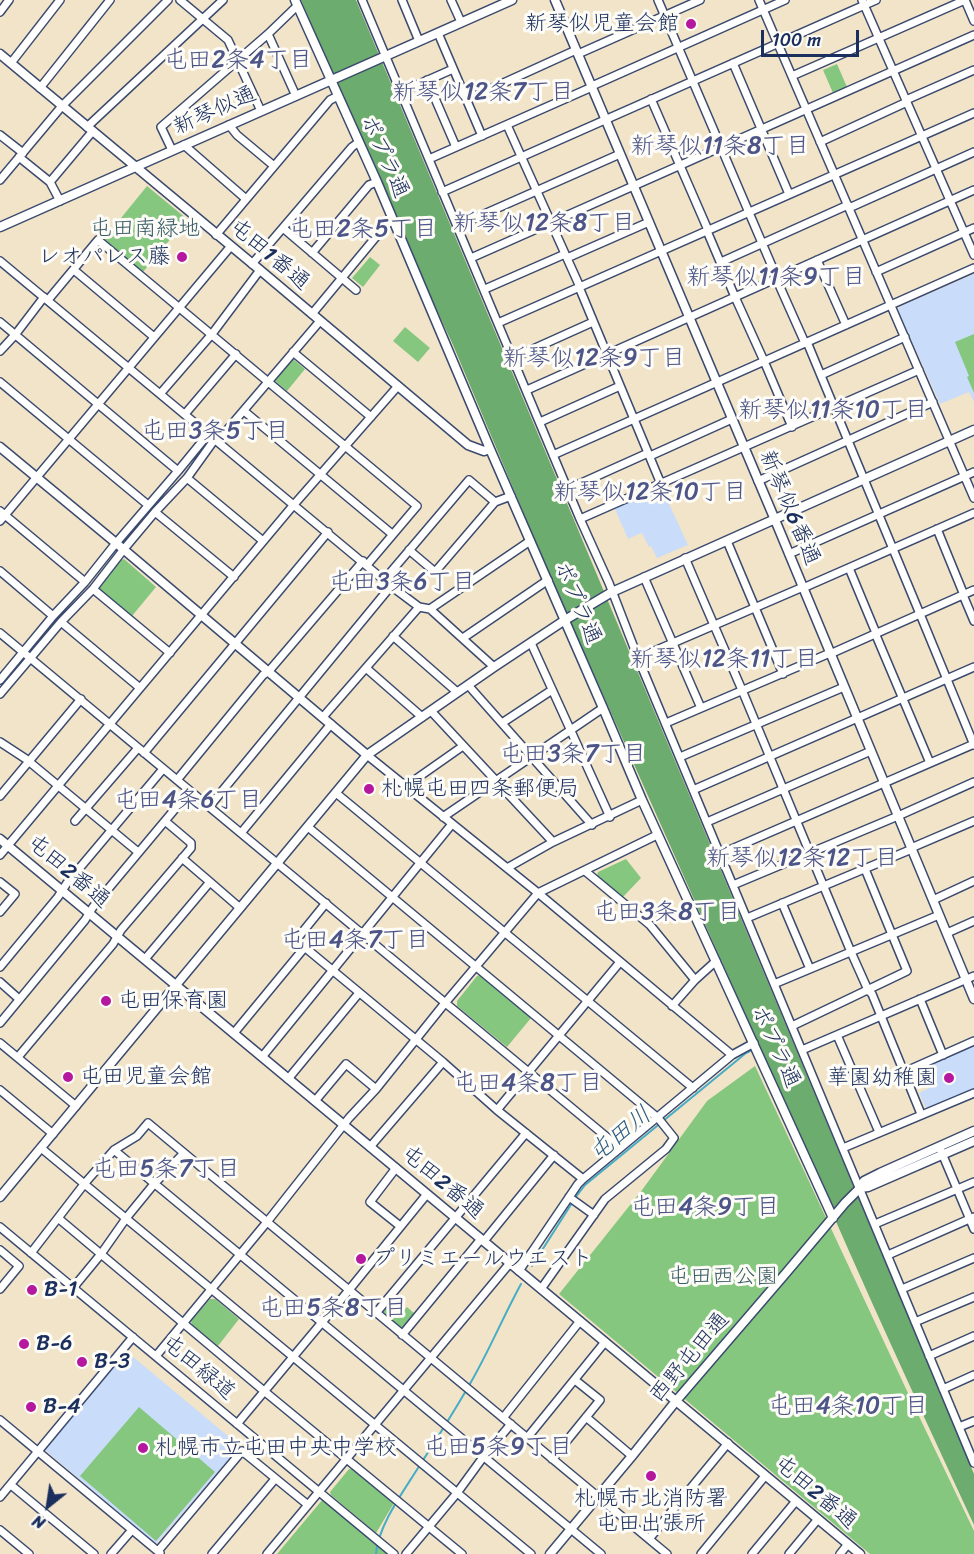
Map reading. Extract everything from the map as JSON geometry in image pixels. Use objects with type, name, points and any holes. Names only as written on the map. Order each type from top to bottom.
[{"type":"street","points":[[0,12],[9,0]]},
{"type":"street","points":[[4,60],[60,0]]},
{"type":"street","points":[[40,88],[110,0]]},
{"type":"street","points":[[0,180],[62,106],[168,0]]},
{"type":"street","points":[[180,0],[228,40],[261,111]]},
{"type":"street","points":[[50,182],[89,130],[223,0]]},
{"type":"street","name":"ポプラ通","points":[[362,0],[609,583],[638,658],[974,1462]]},
{"type":"street","points":[[402,0],[419,41]]},
{"type":"street","points":[[451,0],[461,22]]},
{"type":"street","name":"新琴似通","points":[[0,227],[438,33],[501,2],[512,0]]},
{"type":"street","name":"新琴似6番通","points":[[555,0],[939,915],[970,978],[974,999]]},
{"type":"street","points":[[658,0],[776,278],[835,408],[974,745],[720,854]]},
{"type":"street","points":[[466,100],[700,0]]},
{"type":"street","points":[[759,0],[974,498]]},
{"type":"street","points":[[429,159],[785,0]]},
{"type":"street","points":[[442,192],[863,3],[876,0]]},
{"type":"street","points":[[792,76],[965,0],[974,21]]},
{"type":"street","points":[[172,150],[161,127],[268,34],[296,3]]},
{"type":"street","name":"ポプラ通","points":[[296,3],[377,182],[657,835],[833,1218]]},
{"type":"street","points":[[863,3],[974,255]]},
{"type":"street","points":[[438,33],[482,136]]},
{"type":"street","points":[[268,34],[296,96]]},
{"type":"street","points":[[471,258],[974,34]]},
{"type":"street","name":"屯田1番通","points":[[4,60],[136,167],[468,445],[484,451],[490,449]]},
{"type":"street","points":[[733,63],[789,194]]},
{"type":"street","points":[[401,92],[453,69]]},
{"type":"street","points":[[820,142],[974,70]]},
{"type":"street","points":[[427,80],[456,147]]},
{"type":"street","points":[[216,235],[330,100],[338,96]]},
{"type":"street","points":[[651,99],[792,427]]},
{"type":"street","points":[[498,323],[974,112]]},
{"type":"street","points":[[229,125],[237,135],[274,166]]},
{"type":"street","points":[[507,125],[552,222],[662,484]]},
{"type":"street","points":[[0,135],[50,182],[60,201]]},
{"type":"street","points":[[252,264],[352,147],[359,142]]},
{"type":"street","points":[[184,145],[246,199]]},
{"type":"street","points":[[721,262],[974,152]]},
{"type":"street","points":[[457,226],[620,154]]},
{"type":"street","points":[[312,253],[369,186],[377,182]]},
{"type":"street","points":[[527,390],[974,190]]},
{"type":"street","points":[[312,314],[341,277],[385,226],[393,220]]},
{"type":"street","points":[[484,289],[649,222]]},
{"type":"street","points":[[283,228],[356,290]]},
{"type":"street","points":[[876,272],[974,228]]},
{"type":"street","points":[[0,351],[74,270],[98,240],[417,506],[263,675],[177,780]]},
{"type":"street","points":[[85,582],[2,516],[231,246]]},
{"type":"street","points":[[817,260],[846,325]]},
{"type":"street","points":[[0,261],[391,586],[419,607],[430,609],[494,667]]},
{"type":"street","points":[[553,455],[974,268]]},
{"type":"street","points":[[74,270],[154,337]]},
{"type":"street","points":[[160,394],[212,334],[260,270]]},
{"type":"street","points":[[0,680],[205,438],[222,437],[320,321]]},
{"type":"street","points":[[0,322],[178,471]]},
{"type":"street","points":[[513,358],[593,322]]},
{"type":"street","points":[[820,375],[905,337]]},
{"type":"street","points":[[293,352],[371,417]]},
{"type":"street","points":[[185,414],[236,354]]},
{"type":"street","points":[[580,519],[919,370]]},
{"type":"street","points":[[0,382],[148,505]]},
{"type":"street","points":[[0,855],[263,541],[398,386]]},
{"type":"street","points":[[540,422],[620,386]]},
{"type":"street","points":[[758,481],[933,402]]},
{"type":"street","points":[[244,411],[392,534]]},
{"type":"street","points":[[568,489],[732,419]]},
{"type":"street","points":[[0,1197],[367,755],[494,667],[612,592],[974,430]]},
{"type":"street","points":[[0,694],[61,622],[93,589],[155,512],[187,478],[215,439]]},
{"type":"street","points":[[0,447],[367,755],[538,893],[732,1055]]},
{"type":"street","points":[[789,554],[974,472]]},
{"type":"street","points":[[187,478],[263,541]]},
{"type":"street","points":[[384,580],[469,480],[495,502]]},
{"type":"street","points":[[409,550],[435,572],[495,502],[511,496]]},
{"type":"street","points":[[155,512],[234,577]]},
{"type":"street","points":[[638,658],[974,513]]},
{"type":"street","points":[[937,529],[974,621]]},
{"type":"street","points":[[75,821],[141,751],[235,644],[328,532]]},
{"type":"street","points":[[430,609],[531,541]]},
{"type":"street","points":[[727,541],[783,674]]},
{"type":"street","points":[[685,558],[921,1114]]},
{"type":"street","points":[[849,568],[930,764]]},
{"type":"street","points":[[0,571],[53,616]]},
{"type":"street","points":[[644,577],[701,708]]},
{"type":"street","points":[[463,638],[548,580]]},
{"type":"street","points":[[209,807],[391,586]]},
{"type":"street","points":[[93,589],[170,653]]},
{"type":"street","points":[[666,723],[974,590]]},
{"type":"street","points":[[323,717],[419,607]]},
{"type":"street","points":[[61,622],[140,688]]},
{"type":"street","points":[[0,633],[620,1148]]},
{"type":"street","points":[[393,636],[458,692]]},
{"type":"street","points":[[531,643],[610,817]]},
{"type":"street","points":[[693,790],[974,667]]},
{"type":"street","points":[[366,668],[422,717]]},
{"type":"street","points":[[468,686],[592,825]]},
{"type":"street","points":[[680,757],[844,687]]},
{"type":"street","points":[[502,723],[552,690]]},
{"type":"street","points":[[0,796],[81,699]]},
{"type":"street","points":[[443,817],[603,708]]},
{"type":"street","points":[[431,711],[553,842]]},
{"type":"street","points":[[241,833],[331,724]]},
{"type":"street","points":[[0,742],[30,762],[138,852]]},
{"type":"street","points":[[406,786],[463,746]]},
{"type":"street","points":[[707,822],[871,751]]},
{"type":"street","points":[[0,967],[163,769]]},
{"type":"street","points":[[733,885],[974,782]]},
{"type":"street","points":[[0,1023],[190,791]]},
{"type":"street","points":[[336,793],[693,1088]]},
{"type":"street","points":[[507,868],[553,842],[642,800]]},
{"type":"street","points":[[18,1057],[191,848],[191,843],[165,821]]},
{"type":"street","points":[[747,918],[974,821]]},
{"type":"street","points":[[262,1057],[452,824]]},
{"type":"street","points":[[308,827],[658,1118],[674,1138],[666,1149],[605,1199],[542,1289]]},
{"type":"street","points":[[156,1356],[344,1125],[538,893],[657,835]]},
{"type":"street","name":"屯田2番通","points":[[0,839],[860,1554]]},
{"type":"street","points":[[182,858],[240,908]]},
{"type":"street","points":[[792,1026],[907,971],[865,869]]},
{"type":"street","points":[[585,871],[650,925],[695,980]]},
{"type":"street","points":[[933,900],[974,881]]},
{"type":"street","points":[[0,882],[15,894],[0,912]]},
{"type":"street","points":[[145,959],[210,882]]},
{"type":"street","points":[[326,903],[296,940],[497,1110],[583,1179]]},
{"type":"street","points":[[782,903],[810,969]]},
{"type":"street","points":[[774,984],[939,915]]},
{"type":"street","points":[[947,933],[974,921]]},
{"type":"street","points":[[234,1033],[305,947]]},
{"type":"street","points":[[672,1006],[716,961]]},
{"type":"street","points":[[497,1110],[620,962]]},
{"type":"street","points":[[802,1050],[970,978]]},
{"type":"street","points":[[0,982],[19,999]]},
{"type":"street","points":[[288,1079],[359,993]]},
{"type":"street","points":[[920,999],[943,1055]]},
{"type":"street","points":[[837,1035],[879,1132]]},
{"type":"street","points":[[904,1072],[974,1041]]},
{"type":"street","points":[[0,1043],[76,1106]]},
{"type":"street","points":[[519,1271],[583,1179],[732,1055],[754,1043]]},
{"type":"street","points":[[370,1147],[443,1062]]},
{"type":"street","points":[[315,1101],[346,1064],[376,1089]]},
{"type":"street","points":[[0,1090],[53,1134]]},
{"type":"street","points":[[843,1148],[974,1093]]},
{"type":"street","points":[[31,1253],[85,1183],[114,1150],[137,1136],[148,1123],[667,1554]]},
{"type":"street","name":"西野屯田通","points":[[941,1151],[974,1131]]},
{"type":"street","points":[[376,1313],[526,1133]]},
{"type":"street","name":"西野屯田通","points":[[550,1554],[676,1401],[864,1181],[880,1173],[974,1141]]},
{"type":"street","points":[[41,1148],[531,1554]]},
{"type":"street","points":[[114,1150],[601,1554]]},
{"type":"street","points":[[941,1151],[972,1218],[974,1229]]},
{"type":"street","points":[[73,1288],[154,1184],[184,1153]]},
{"type":"street","points":[[402,1335],[554,1155]]},
{"type":"street","points":[[396,1168],[370,1202],[400,1226]]},
{"type":"street","points":[[875,1224],[974,1182]]},
{"type":"street","points":[[237,1424],[427,1194]]},
{"type":"street","points":[[569,1197],[594,1215]]},
{"type":"street","points":[[57,1218],[462,1554]]},
{"type":"street","points":[[888,1255],[972,1218]]},
{"type":"street","name":"屯田緑道","points":[[0,1227],[394,1554]]},
{"type":"street","points":[[0,1250],[19,1266],[0,1289]]},
{"type":"street","points":[[902,1289],[974,1258]]},
{"type":"street","points":[[267,1554],[510,1263]]},
{"type":"street","points":[[915,1322],[974,1297]]},
{"type":"street","points":[[503,1418],[580,1322]]},
{"type":"street","points":[[929,1356],[974,1336]]},
{"type":"street","points":[[0,1497],[133,1337]]},
{"type":"street","points":[[527,1438],[605,1342]]},
{"type":"street","points":[[943,1389],[974,1375]]},
{"type":"street","points":[[552,1459],[600,1400],[575,1380]]},
{"type":"street","points":[[586,1417],[632,1456]]},
{"type":"street","points":[[0,1420],[160,1552],[242,1451],[308,1506]]},
{"type":"street","points":[[959,1427],[974,1421]]},
{"type":"street","points":[[406,1554],[510,1424]]},
{"type":"street","points":[[649,1539],[728,1443]]},
{"type":"street","points":[[701,1554],[765,1476]]},
{"type":"street","points":[[212,1554],[275,1479]]},
{"type":"street","points":[[11,1485],[94,1554]]},
{"type":"street","points":[[752,1554],[796,1501]]},
{"type":"street","points":[[789,1554],[818,1519]]},
{"type":"street","points":[[0,1530],[29,1554]]},
{"type":"street","points":[[111,1554],[132,1530]]},
{"type":"street","points":[[840,1554],[848,1544]]},
{"type":"shaded area","points":[[974,274],[974,402],[969,392],[940,404],[898,310],[901,306]]},
{"type":"shaded area","points":[[661,486],[688,545],[657,558],[641,533],[628,539],[614,507]]},
{"type":"shaded area","name":"華園幼稚園","points":[[974,1044],[974,1089],[927,1110],[919,1093],[929,1088],[921,1067]]},
{"type":"shaded area","name":"札幌市立屯田中央中学校","points":[[126,1351],[240,1446],[156,1544],[45,1450]]},
{"type":"green space","points":[[301,0],[356,0],[974,1474],[974,1525],[848,1249],[776,1081],[548,571],[453,345],[407,246]]},
{"type":"green space","points":[[837,64],[847,87],[833,93],[823,70]]},
{"type":"green space","name":"屯田南緑地","points":[[147,186],[187,219],[143,272],[104,239]]},
{"type":"green space","points":[[370,257],[380,265],[363,287],[352,278]]},
{"type":"green space","points":[[405,327],[430,348],[418,362],[393,341]]},
{"type":"green space","points":[[974,334],[974,393],[955,342]]},
{"type":"green space","points":[[293,359],[305,369],[287,391],[275,381]]},
{"type":"green space","points":[[124,559],[156,587],[132,616],[99,589],[99,586]]},
{"type":"green space","points":[[626,859],[641,878],[623,897],[597,876],[598,872]]},
{"type":"green space","points":[[480,975],[531,1018],[507,1047],[457,1006],[457,1001]]},
{"type":"green space","name":"屯田西公園","points":[[755,1066],[974,1531],[974,1554],[870,1554],[559,1294],[642,1190],[707,1101]]},
{"type":"green space","points":[[210,1299],[215,1299],[239,1319],[218,1346],[192,1325],[191,1321]]},
{"type":"green space","points":[[389,1301],[401,1313],[407,1307],[415,1314],[400,1332],[378,1313]]},
{"type":"green space","points":[[139,1407],[215,1472],[156,1541],[80,1476]]},
{"type":"green space","points":[[349,1469],[353,1469],[394,1503],[376,1533],[331,1495],[330,1492]]},
{"type":"green space","points":[[323,1499],[389,1554],[277,1554]]},
{"type":"waterway","name":"屯田川","points":[[575,1198],[585,1185],[752,1050]]},
{"type":"waterway","name":"屯田川","points":[[532,1266],[572,1203]]},
{"type":"waterway","name":"屯田川","points":[[376,1554],[381,1532],[392,1510],[471,1382],[521,1284]]},
{"type":"place","name":"新琴似児童会館","points":[[691,24]]},
{"type":"place","name":"レオパレス藤","points":[[182,257]]},
{"type":"place","name":"札幌屯田四条郵便局","points":[[369,789]]},
{"type":"place","name":"屯田保育園","points":[[106,1001]]},
{"type":"place","name":"屯田児童会館","points":[[68,1077]]},
{"type":"place","name":"華園幼稚園","points":[[949,1078]]},
{"type":"place","name":"プリミエールウエスト","points":[[361,1259]]},
{"type":"place","name":"B-1","points":[[32,1290]]},
{"type":"place","name":"B-6","points":[[24,1344]]},
{"type":"place","name":"B-3","points":[[82,1362]]},
{"type":"place","name":"B-4","points":[[31,1407]]},
{"type":"place","name":"札幌市立屯田中央中学校","points":[[143,1448]]},
{"type":"place","name":"札幌市北消防署 屯田出張所","points":[[651,1476]]},
{"type":"district","name":"屯田2条4丁目","points":[[238,61]]},
{"type":"district","name":"新琴似12条7丁目","points":[[483,93]]},
{"type":"district","name":"新琴似11条8丁目","points":[[720,147]]},
{"type":"district","name":"新琴似12条8丁目","points":[[544,224]]},
{"type":"district","name":"屯田2条5丁目","points":[[363,230]]},
{"type":"district","name":"新琴似11条9丁目","points":[[776,278]]},
{"type":"district","name":"新琴似12条9丁目","points":[[594,359]]},
{"type":"district","name":"新琴似11条10丁目","points":[[833,411]]},
{"type":"district","name":"屯田3条5丁目","points":[[215,432]]},
{"type":"district","name":"新琴似12条10丁目","points":[[650,493]]},
{"type":"district","name":"屯田3条6丁目","points":[[402,583]]},
{"type":"district","name":"新琴似12条11丁目","points":[[724,660]]},
{"type":"district","name":"屯田3条7丁目","points":[[573,755]]},
{"type":"district","name":"屯田4条6丁目","points":[[188,801]]},
{"type":"district","name":"新琴似12条12丁目","points":[[802,859]]},
{"type":"district","name":"屯田3条8丁目","points":[[667,913]]},
{"type":"district","name":"屯田4条7丁目","points":[[355,941]]},
{"type":"district","name":"屯田4条8丁目","points":[[528,1084]]},
{"type":"district","name":"屯田5条7丁目","points":[[166,1170]]},
{"type":"district","name":"屯田4条9丁目","points":[[705,1208]]},
{"type":"district","name":"屯田5条8丁目","points":[[333,1309]]},
{"type":"district","name":"屯田4条10丁目","points":[[848,1407]]},
{"type":"district","name":"屯田5条9丁目","points":[[498,1448]]}]
